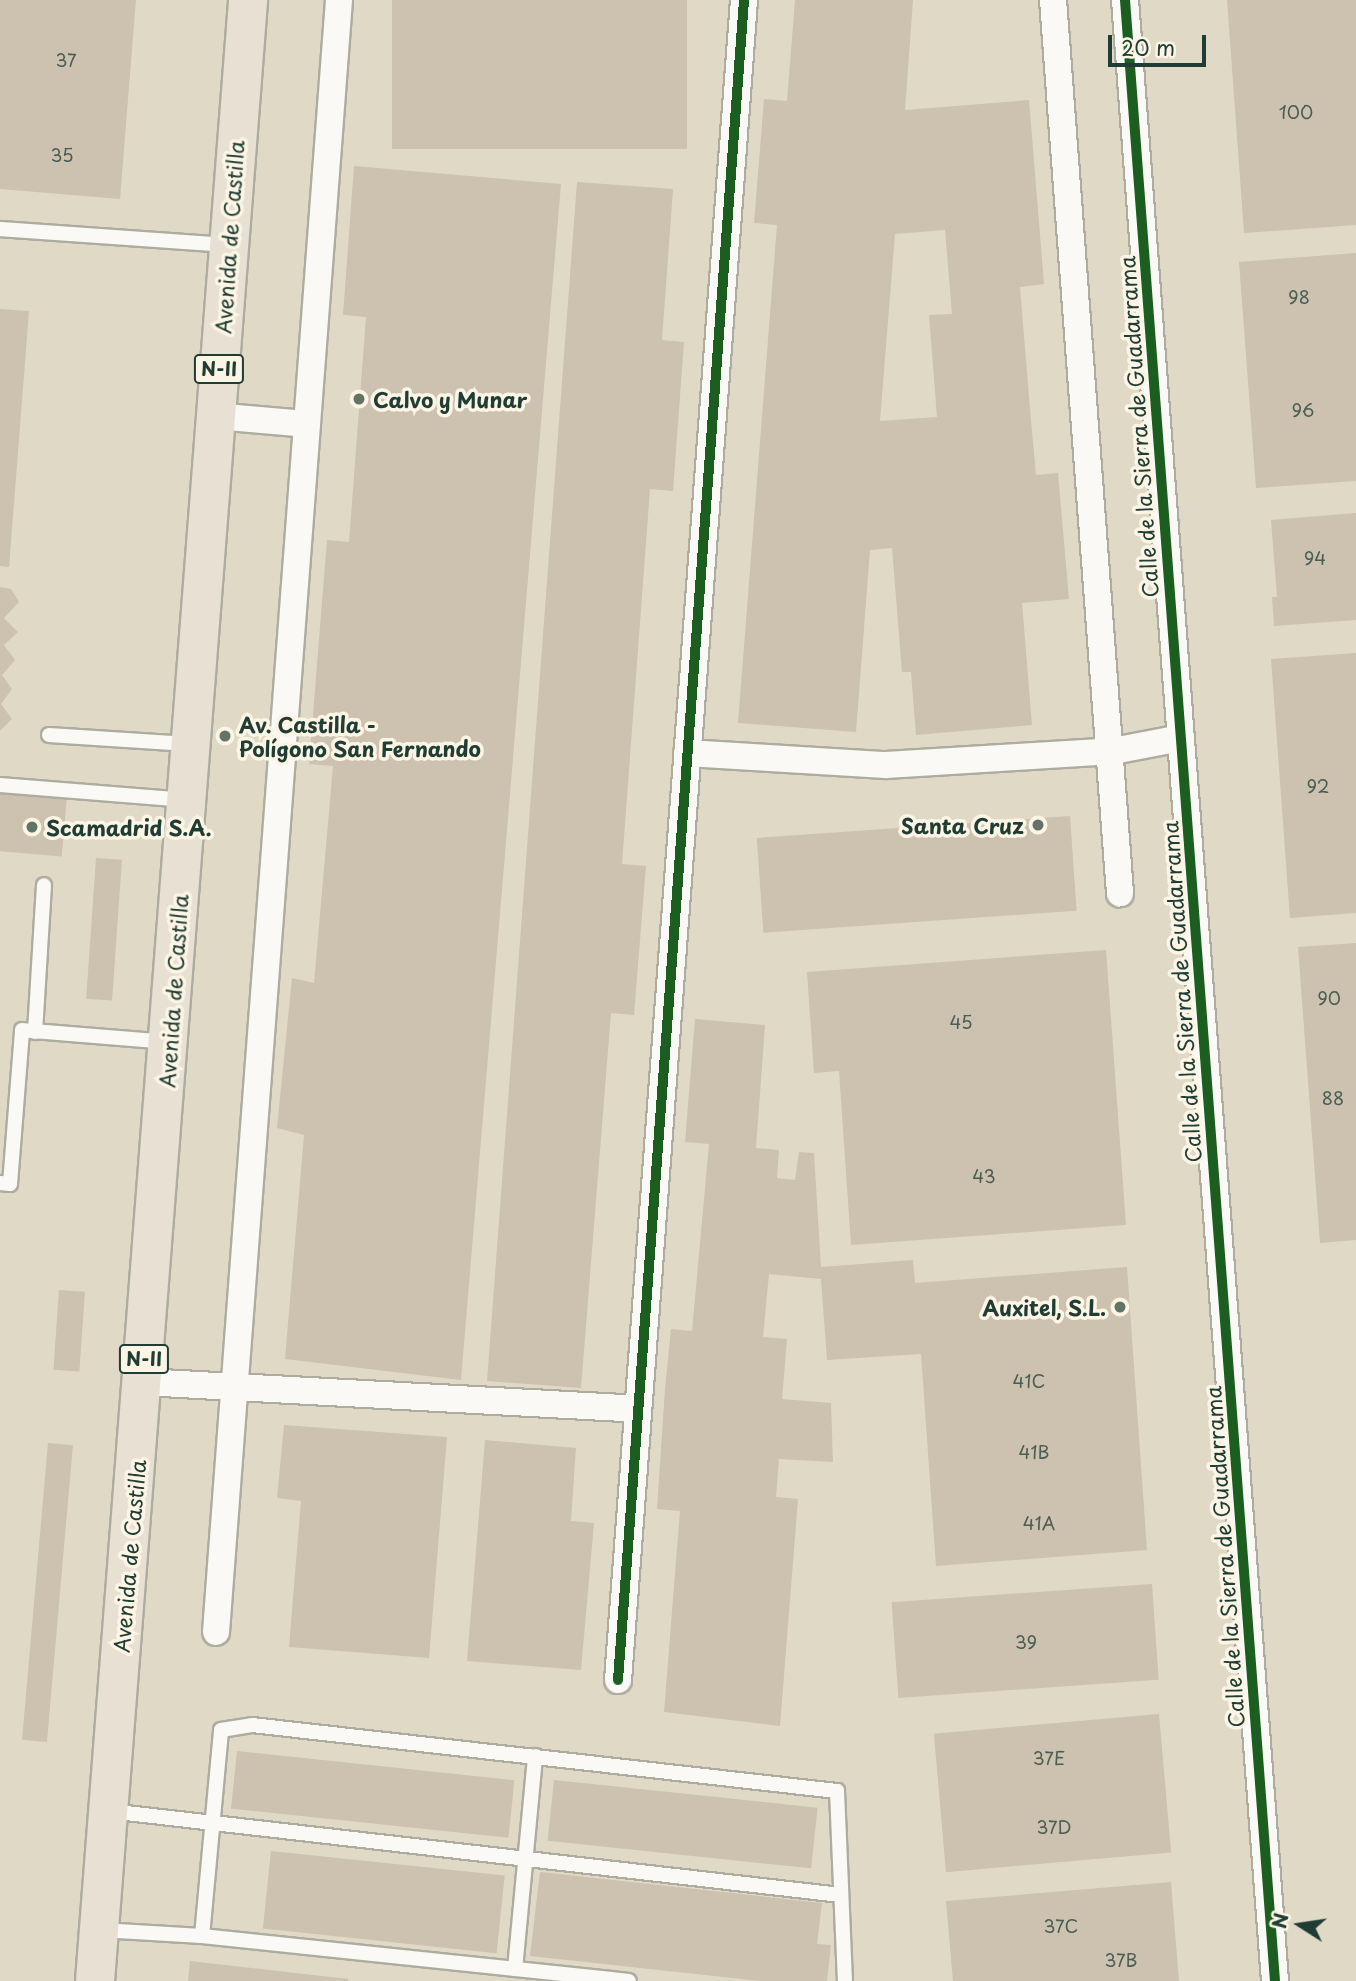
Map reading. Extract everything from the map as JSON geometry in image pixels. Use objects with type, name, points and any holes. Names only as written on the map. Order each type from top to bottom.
[{"type":"main road","name":"Avenida de Castilla","points":[[95,1981],[248,0]]},
{"type":"street","points":[[216,1632],[339,0]]},
{"type":"street","points":[[618,1680],[744,0]]},
{"type":"street","points":[[1053,0],[1113,751],[1120,892]]},
{"type":"street","name":"Calle de la Sierra de Guadarrama","points":[[1125,0],[1275,1981]]},
{"type":"street","points":[[215,416],[307,424]]},
{"type":"street","points":[[687,753],[886,765],[1113,751],[1181,738]]},
{"type":"street","points":[[142,1382],[234,1390],[638,1409]]},
{"type":"lane","points":[[0,229],[227,245]]},
{"type":"lane","points":[[49,735],[192,744]]},
{"type":"lane","points":[[0,785],[188,800]]},
{"type":"lane","points":[[35,1032],[44,886]]},
{"type":"lane","points":[[0,1183],[10,1184],[22,1030],[169,1042]]},
{"type":"lane","points":[[202,1936],[220,1730],[252,1725],[837,1791],[845,1981]]},
{"type":"lane","points":[[515,1969],[535,1756]]},
{"type":"lane","points":[[108,1811],[212,1819],[841,1895]]},
{"type":"lane","points":[[100,1930],[202,1936],[629,1981]]},
{"type":"building","points":[[0,0],[136,0],[120,199],[0,189]]},
{"type":"building","points":[[392,0],[687,0],[687,149],[392,149]]},
{"type":"building","points":[[795,0],[913,0],[905,110],[1029,100],[1044,284],[1020,287],[1036,475],[1058,473],[1069,599],[1022,603],[1032,725],[916,735],[911,672],[902,672],[892,548],[870,550],[856,732],[738,723],[777,225],[754,223],[764,99],[787,101]],"holes":[[[945,230],[952,314],[929,315],[937,417],[880,421],[895,234]]]},
{"type":"building","points":[[1227,0],[1356,0],[1356,225],[1244,233]]},
{"type":"building","points":[[354,166],[561,184],[461,1380],[285,1359],[304,1135],[277,1128],[292,978],[314,983],[333,766],[309,764],[327,540],[349,542],[366,317],[343,315]]},
{"type":"building","points":[[577,182],[673,189],[662,340],[684,342],[673,491],[650,489],[622,864],[646,866],[634,1015],[611,1013],[581,1388],[487,1381]]},
{"type":"building","points":[[1356,253],[1356,481],[1256,488],[1239,262]]},
{"type":"building","points":[[0,309],[29,311],[9,567],[0,566]]},
{"type":"building","points":[[1356,513],[1356,620],[1274,626],[1272,597],[1277,597],[1271,520]]},
{"type":"building","points":[[0,587],[11,589],[19,602],[4,618],[18,632],[4,645],[15,660],[2,675],[12,689],[1,704],[12,719],[0,731]]},
{"type":"building","points":[[1356,653],[1356,913],[1290,918],[1271,659]]},
{"type":"building","name":"Scamadrid S.A.","points":[[0,793],[67,799],[62,857],[0,851]]},
{"type":"building","points":[[1070,816],[1077,911],[763,933],[757,838]]},
{"type":"building","points":[[96,858],[122,860],[112,1000],[86,999]]},
{"type":"building","points":[[1356,943],[1356,1240],[1320,1243],[1298,947]]},
{"type":"building","points":[[1106,950],[1126,1225],[851,1245],[839,1071],[814,1073],[807,972]]},
{"type":"building","points":[[695,1019],[765,1025],[756,1148],[779,1150],[777,1178],[795,1180],[799,1152],[814,1153],[821,1267],[913,1260],[915,1283],[1127,1267],[1147,1550],[936,1566],[921,1354],[827,1360],[821,1279],[769,1274],[763,1337],[787,1339],[782,1399],[831,1403],[833,1462],[779,1459],[776,1497],[798,1499],[780,1726],[664,1712],[680,1511],[657,1509],[665,1389],[671,1329],[692,1331],[709,1144],[685,1142]]},
{"type":"building","points":[[59,1290],[85,1292],[79,1372],[53,1370]]},
{"type":"building","points":[[284,1425],[447,1437],[429,1658],[289,1647],[301,1501],[277,1498]]},
{"type":"building","points":[[485,1440],[576,1448],[571,1521],[594,1523],[581,1670],[467,1661]]},
{"type":"building","points":[[48,1443],[73,1445],[47,1742],[22,1740]]},
{"type":"building","points":[[1152,1584],[1159,1680],[898,1698],[892,1602]]},
{"type":"building","points":[[1159,1714],[1171,1852],[946,1872],[934,1734]]},
{"type":"building","points":[[237,1751],[514,1780],[508,1838],[231,1809]]},
{"type":"building","points":[[554,1780],[818,1808],[811,1868],[548,1841]]},
{"type":"building","points":[[271,1851],[505,1876],[497,1953],[263,1929]]},
{"type":"building","points":[[540,1872],[822,1903],[817,1944],[831,1945],[827,1981],[760,1981],[530,1956]]},
{"type":"building","points":[[1171,1882],[1179,1981],[953,1981],[946,1901]]},
{"type":"building","points":[[190,1961],[348,1979],[348,1981],[188,1981]]},
{"type":"cycle path","points":[[618,1680],[744,0]]},
{"type":"cycle path","points":[[1125,0],[1275,1981]]},
{"type":"place","name":"Calvo y Munar","points":[[359,399]]},
{"type":"place","name":"Av. Castilla - Polígono San Fernando","points":[[225,736]]},
{"type":"place","name":"Santa Cruz","points":[[1038,825]]},
{"type":"place","name":"Scamadrid S.A.","points":[[32,827]]},
{"type":"place","name":"Auxitel, S.L.","points":[[1120,1307]]}]
